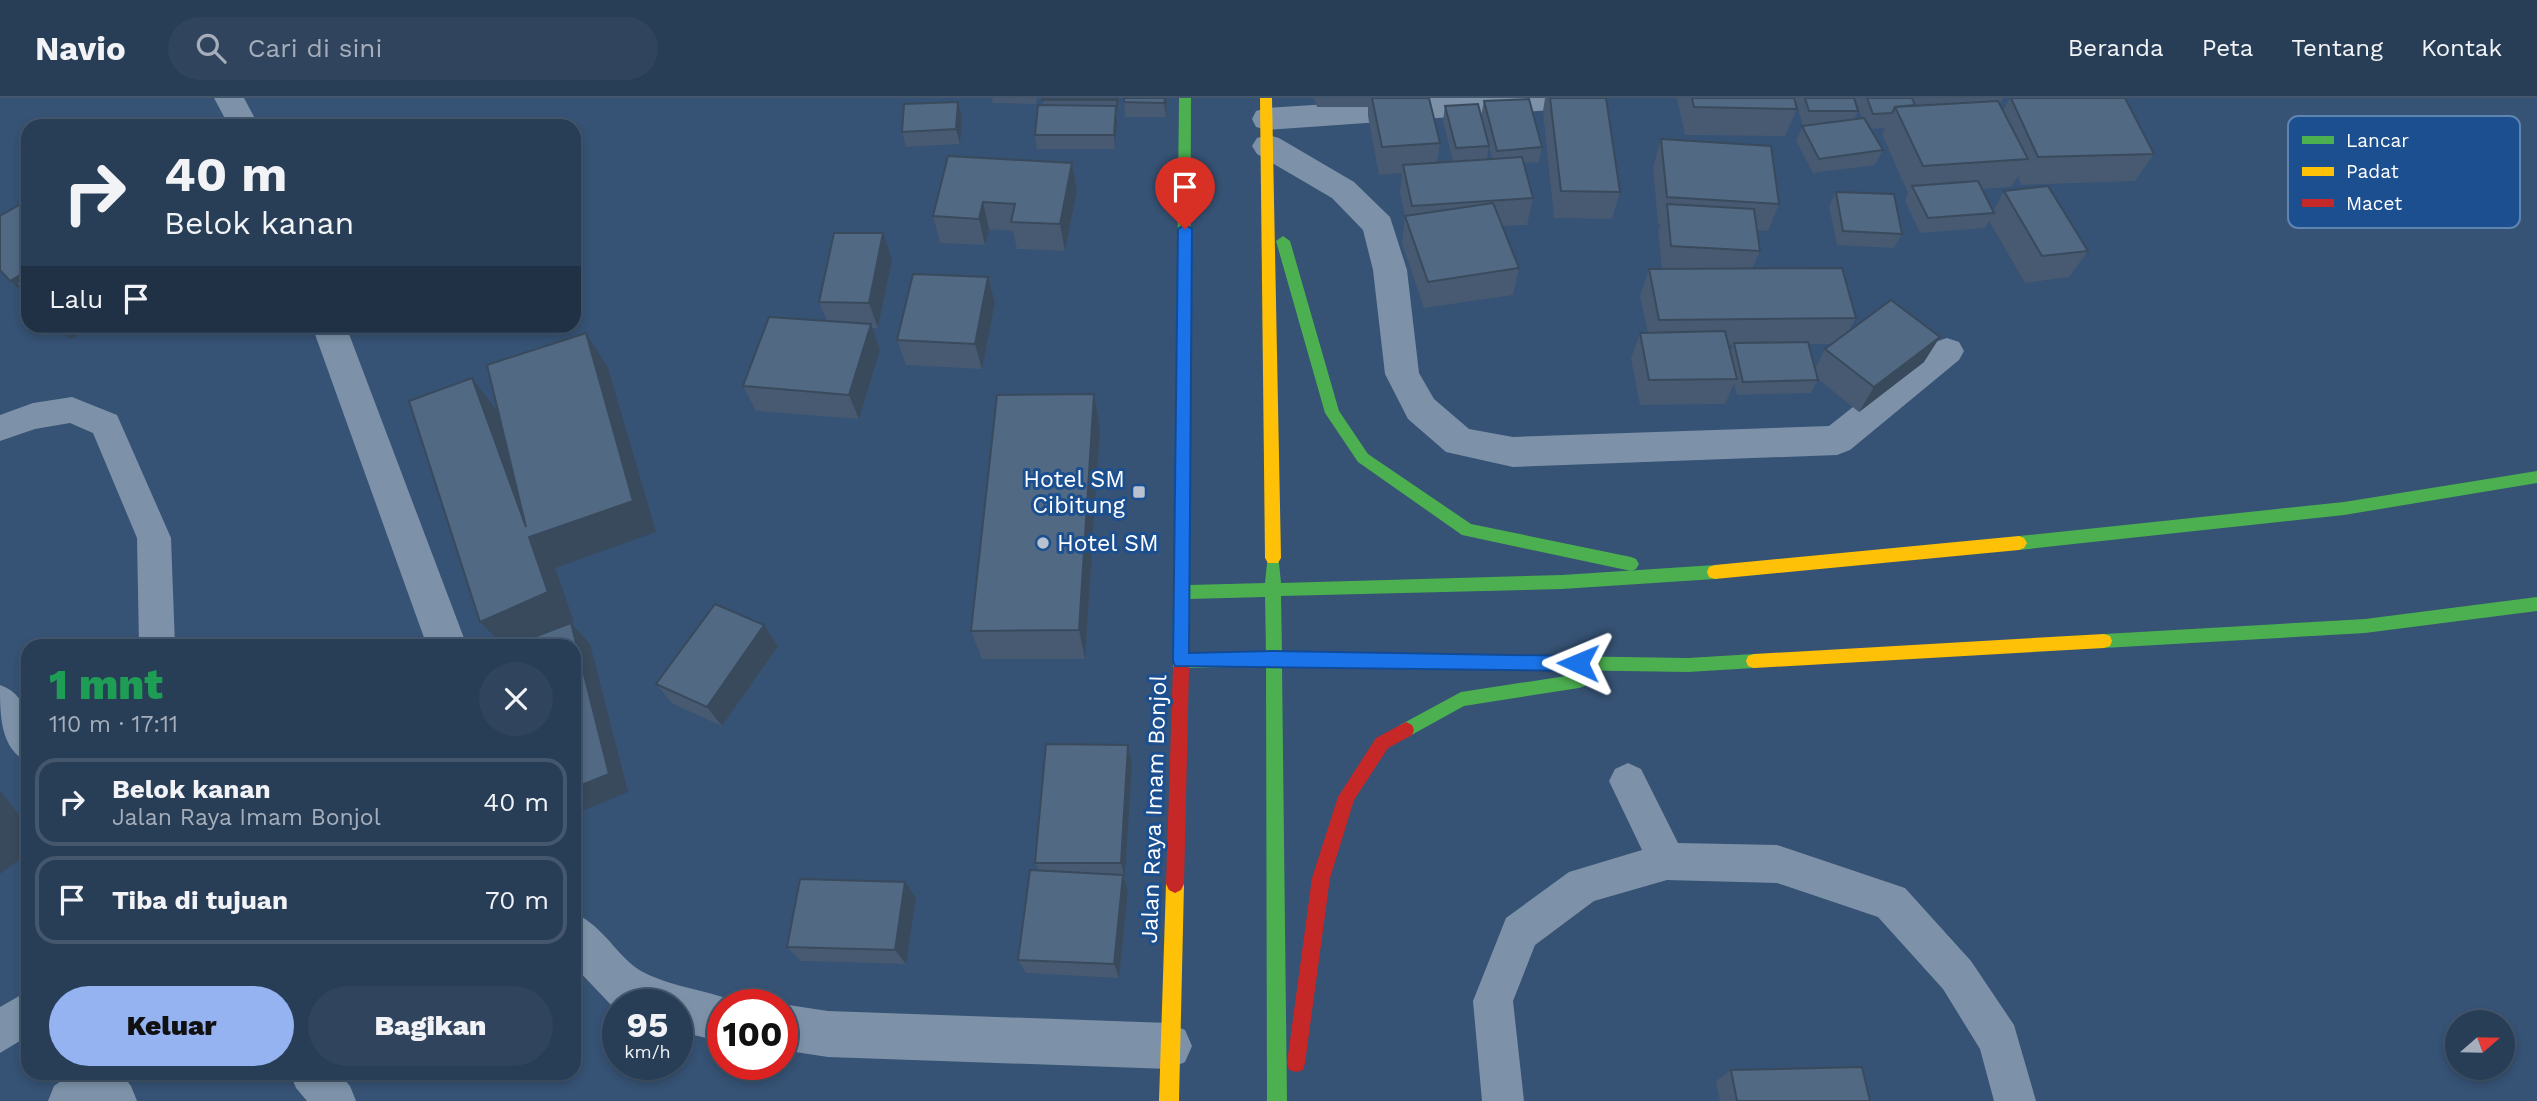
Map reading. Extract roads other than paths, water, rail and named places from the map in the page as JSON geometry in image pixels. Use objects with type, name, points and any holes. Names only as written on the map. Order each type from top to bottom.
[{"type":"highway","name":"Jalan Raya Imam Bonjol","points":[[1169,1101],[1183,592],[1185,98]]},
{"type":"highway","points":[[1267,121],[1274,591],[1277,1101]]},
{"type":"highway","points":[[1269,192],[1332,413],[1363,458],[1468,530],[1680,575]]},
{"type":"highway","points":[[1183,592],[1562,582],[1680,575],[2216,525],[2435,498],[2537,477]]},
{"type":"highway","points":[[1181,661],[1274,659],[1688,665],[2365,626],[2537,604]]},
{"type":"highway","points":[[1293,1088],[1321,878],[1347,796],[1382,743],[1461,699],[1688,665]]},
{"type":"street","points":[[229,98],[240,119]]},
{"type":"street","points":[[1267,121],[1579,98]]},
{"type":"street","points":[[1267,121],[1378,225],[1390,270],[1402,374],[1421,409],[1460,442],[1513,452],[1837,440],[1947,351]]},
{"type":"street","points":[[332,333],[444,639]]},
{"type":"street","points":[[581,943],[627,989]]},
{"type":"street","points":[[798,1029],[828,1034],[1169,1046]]},
{"type":"lane","points":[[0,428],[33,416],[72,410],[106,424],[154,538],[157,639]]},
{"type":"lane","points":[[0,701],[21,734]]},
{"type":"lane","points":[[1628,781],[1667,861]]},
{"type":"lane","points":[[1503,1101],[1493,1001],[1520,932],[1583,885],[1667,861],[1777,864],[1891,902],[1957,975],[1999,1040],[2015,1101]]},
{"type":"lane","points":[[0,1032],[21,1017]]},
{"type":"lane","points":[[317,1080],[335,1101]]},
{"type":"place","name":"Hotel SM Cibitung","points":[[1139,492]]},
{"type":"place","name":"Hotel SM","points":[[1043,543]]}]
